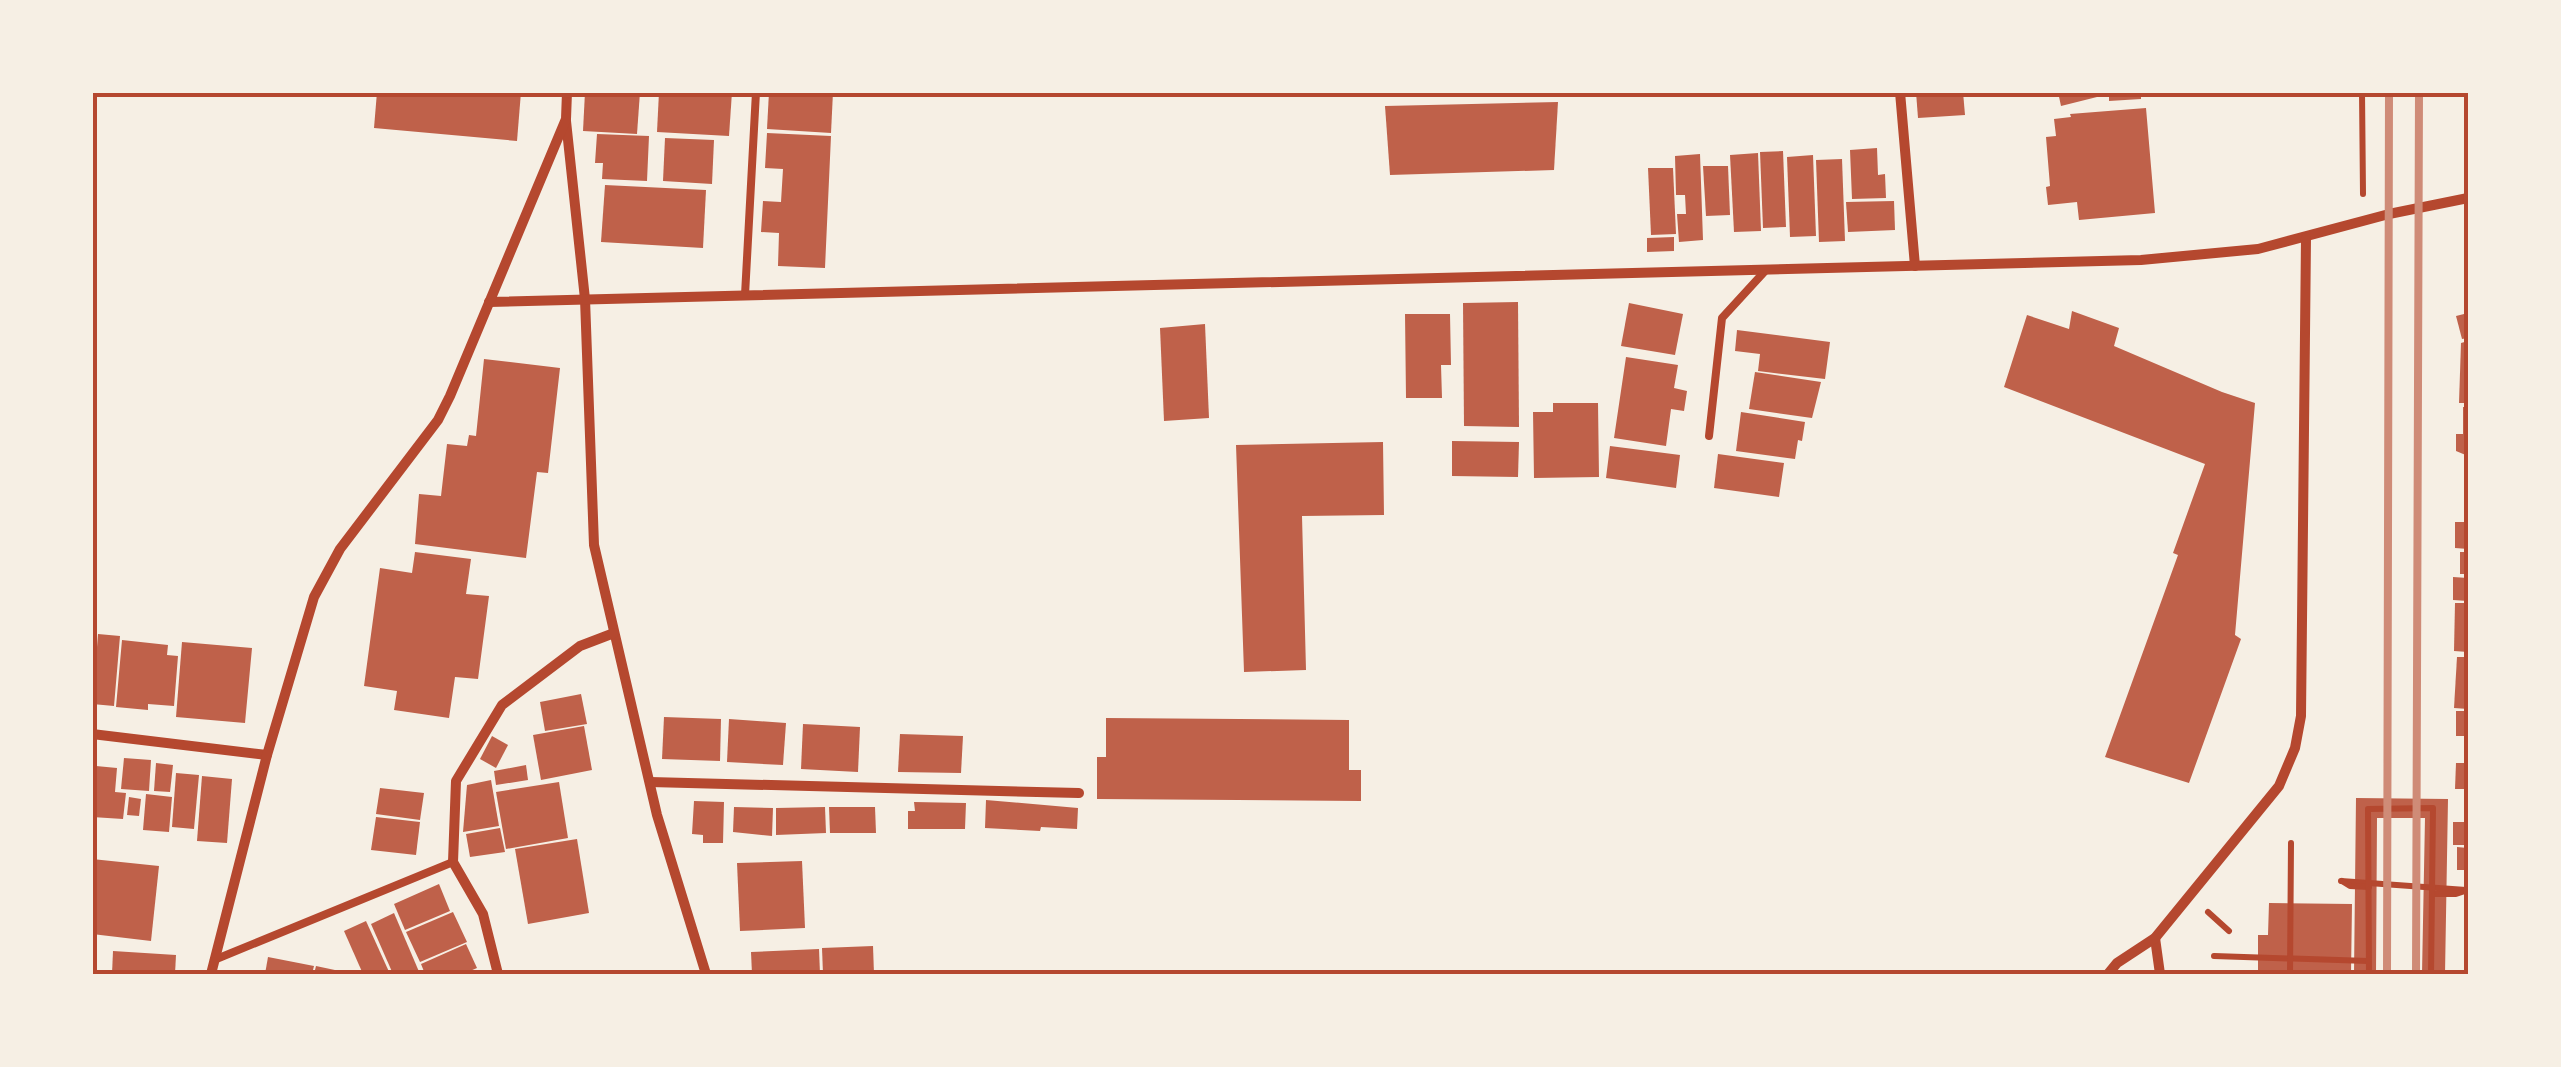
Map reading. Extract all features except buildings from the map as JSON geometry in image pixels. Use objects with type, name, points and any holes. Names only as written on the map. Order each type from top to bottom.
[{"type":"street","points":[[567,92],[566,119],[585,298],[594,545],[650,782],[706,974]]},
{"type":"street","points":[[1900,92],[1915,266]]},
{"type":"street","points":[[210,974],[266,755],[314,597],[340,550],[438,420],[566,119]]},
{"type":"street","points":[[490,302],[2155,259],[2258,249],[2363,220],[2468,198]]},
{"type":"street","points":[[2108,974],[2117,963],[2156,938],[2279,786],[2295,748],[2301,716],[2306,238]]},
{"type":"street","points":[[498,974],[483,914],[454,862],[456,781],[502,705],[580,646],[614,633]]},
{"type":"street","points":[[92,734],[266,755]]},
{"type":"street","points":[[650,782],[1079,794]]},
{"type":"street","points":[[2156,938],[2160,974]]},
{"type":"lane","points":[[745,295],[756,92]]},
{"type":"lane","points":[[1709,436],[1722,318],[1766,270]]},
{"type":"lane","points":[[214,960],[454,862]]},
{"type":"path","points":[[2362,92],[2363,220]]},
{"type":"path","points":[[2368,974],[2368,809],[2433,808],[2431,974]]},
{"type":"path","points":[[2290,974],[2291,843]]},
{"type":"path","points":[[2368,888],[2340,881],[2466,890],[2432,894]]},
{"type":"path","points":[[2207,911],[2229,931]]},
{"type":"path","points":[[2214,956],[2368,961]]},
{"type":"railway","points":[[2387,974],[2389,92]]},
{"type":"railway","points":[[2416,974],[2419,92]]}]
